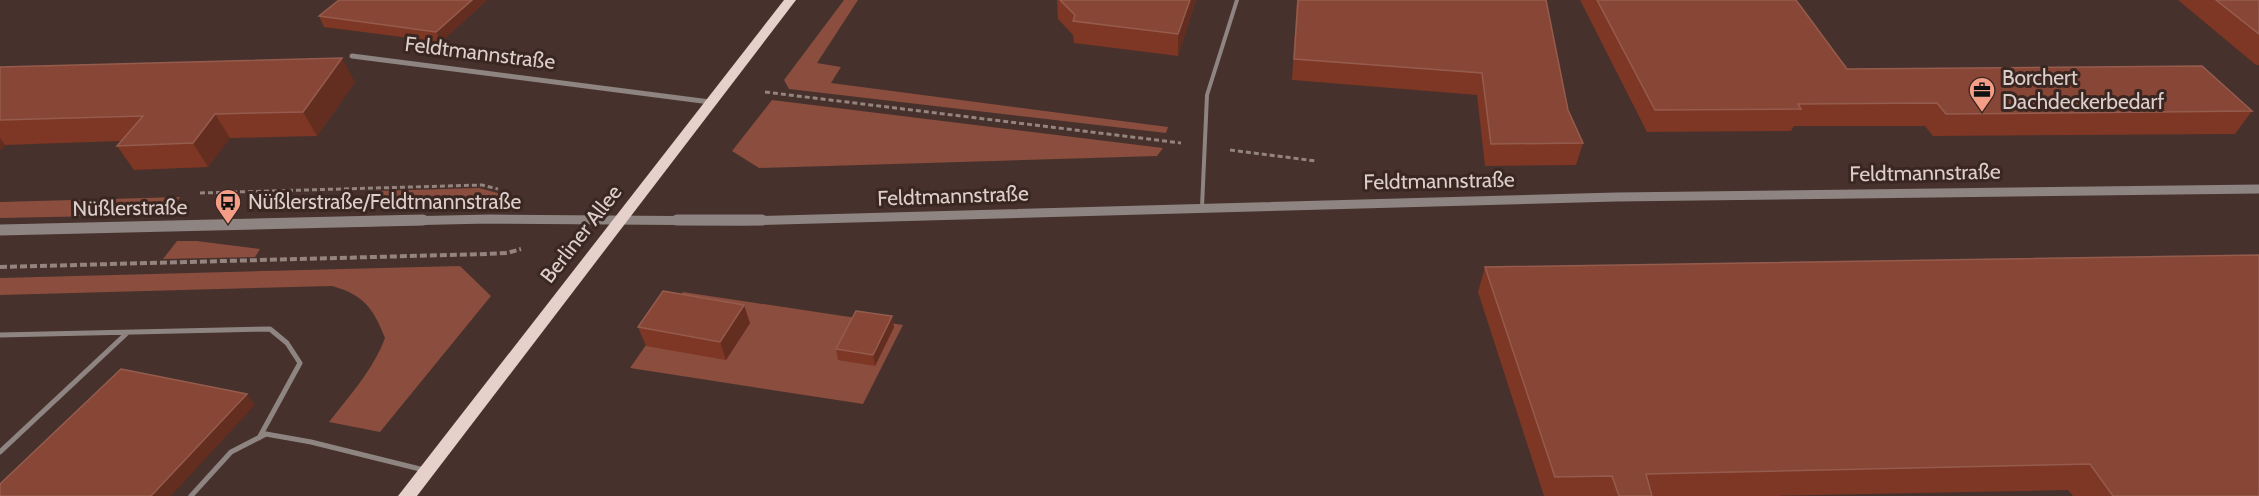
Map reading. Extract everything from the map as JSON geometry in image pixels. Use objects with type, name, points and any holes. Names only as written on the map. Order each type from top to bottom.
[{"type":"main road","name":"Berliner Allee","points":[[406,496],[790,0]]},
{"type":"street","name":"Feldtmannstraße","points":[[352,56],[711,102]]},
{"type":"street","name":"Feldtmannstraße","points":[[620,220],[743,221],[1605,197],[2259,189]]},
{"type":"street","name":"Nüßlerstraße","points":[[0,230],[478,219],[620,220]]},
{"type":"lane","points":[[1202,207],[1207,95],[1237,0]]},
{"type":"lane","points":[[0,335],[270,329],[287,343],[300,363],[259,438]]},
{"type":"lane","points":[[0,452],[127,332]]},
{"type":"lane","points":[[191,496],[231,452],[266,434],[311,442],[426,471]]},
{"type":"path","points":[[765,92],[1316,161]]},
{"type":"path","points":[[0,267],[486,255]]},
{"type":"shaded area","points":[[844,0],[858,0],[817,63],[841,67],[831,83],[1168,127],[1166,133],[789,89],[784,80]]},
{"type":"shaded area","points":[[772,100],[1163,148],[1157,156],[759,168],[732,151]]},
{"type":"shaded area","points":[[479,188],[509,196],[507,199],[426,201],[372,198],[376,191]]},
{"type":"shaded area","points":[[180,197],[173,207],[100,216],[0,218],[0,202]]},
{"type":"shaded area","points":[[177,241],[197,241],[260,249],[255,257],[163,259]]},
{"type":"shaded area","points":[[460,266],[491,296],[380,432],[329,422],[368,372],[385,338],[376,318],[360,298],[332,286],[0,295],[0,278]]},
{"type":"shaded area","points":[[683,292],[903,325],[863,404],[630,368]]},
{"type":"building","points":[[339,0],[472,0],[436,32],[319,16]]},
{"type":"building","points":[[1060,0],[1190,0],[1178,34],[1073,21],[1075,15]]},
{"type":"building","points":[[1298,0],[1546,0],[1568,110],[1583,143],[1491,144],[1482,73],[1294,59]]},
{"type":"building","points":[[1597,0],[1796,0],[1847,69],[2202,66],[2252,111],[1946,114],[1937,103],[1798,104],[1801,109],[1655,110]]},
{"type":"building","points":[[2216,0],[2259,0],[2259,34]]},
{"type":"building","points":[[342,58],[303,112],[215,114],[193,143],[117,146],[143,116],[0,120],[0,67]]},
{"type":"building","points":[[2259,255],[2259,496],[2113,496],[2090,464],[1646,474],[1652,496],[1619,496],[1612,476],[1555,477],[1485,267]]},
{"type":"building","points":[[663,291],[744,305],[720,342],[638,327]]},
{"type":"building","points":[[856,311],[892,316],[873,355],[836,349]]},
{"type":"building","points":[[121,369],[247,394],[151,496],[0,496],[0,484]]},
{"type":"place","name":"Borchert Dachdeckerbedarf","points":[[1982,113]]},
{"type":"place","name":"Nüßlerstraße/Feldtmannstraße","points":[[228,225]]}]
